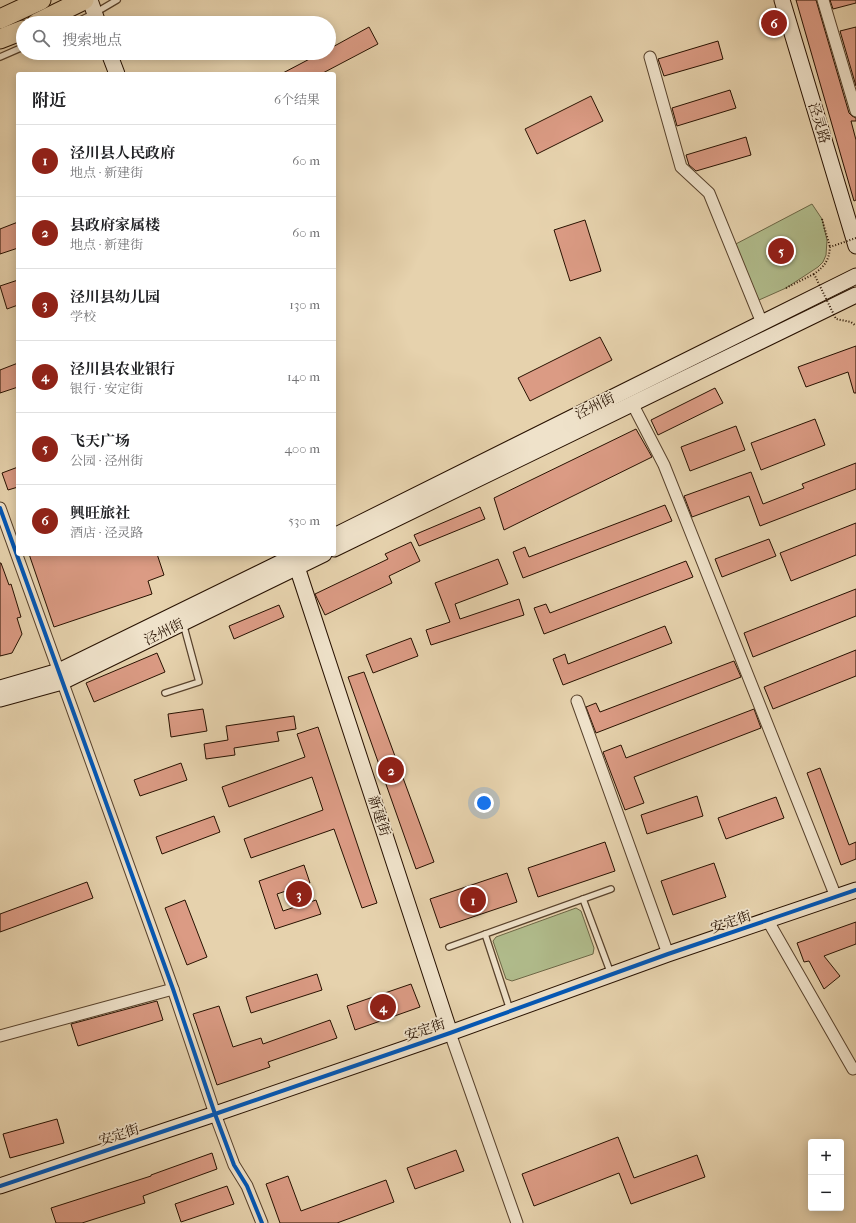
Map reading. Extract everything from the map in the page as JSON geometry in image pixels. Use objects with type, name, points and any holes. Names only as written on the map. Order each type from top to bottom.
[{"type":"highway","points":[[0,19],[41,0]]},
{"type":"highway","points":[[64,16],[92,9]]},
{"type":"highway","points":[[0,39],[16,33]]},
{"type":"main road","name":"泾灵路","points":[[782,0],[856,246]]},
{"type":"main road","points":[[112,60],[116,72]]},
{"type":"main road","name":"泾州街","points":[[336,535],[856,276]]},
{"type":"main road","name":"泾州街","points":[[336,548],[856,296]]},
{"type":"main road","name":"泾州街","points":[[0,688],[60,676],[294,558],[309,556]]},
{"type":"main road","name":"泾州街","points":[[0,699],[60,676],[183,623],[294,558]]},
{"type":"main road","name":"新建街","points":[[294,558],[450,1033]]},
{"type":"main road","name":"安定街","points":[[0,1186],[450,1033],[668,954],[856,890]]},
{"type":"street","points":[[823,0],[856,111]]},
{"type":"street","points":[[650,57],[681,167],[709,193],[762,323]]},
{"type":"street","points":[[633,405],[664,465],[836,897]]},
{"type":"street","points":[[0,508],[16,553]]},
{"type":"street","points":[[17,556],[173,989],[215,1114],[234,1164],[247,1186],[262,1223]]},
{"type":"street","points":[[577,701],[668,954]]},
{"type":"street","points":[[768,920],[853,1069]]},
{"type":"street","points":[[0,1036],[173,989]]},
{"type":"street","points":[[450,1033],[517,1223]]},
{"type":"lane","points":[[83,16],[92,9],[117,0]]},
{"type":"lane","points":[[0,57],[16,50]]},
{"type":"lane","points":[[165,693],[199,682],[183,623]]},
{"type":"lane","points":[[450,947],[611,889]]},
{"type":"lane","points":[[583,899],[612,975]]},
{"type":"lane","points":[[485,934],[510,1011]]},
{"type":"path","points":[[786,288],[814,274],[827,262],[830,255],[830,246],[822,219]]},
{"type":"path","points":[[830,246],[856,238]]},
{"type":"path","points":[[814,274],[836,318],[851,322],[856,326]]},
{"type":"green space","points":[[812,204],[822,219],[827,240],[826,255],[823,262],[818,267],[786,288],[759,300],[732,246]]},
{"type":"green space","points":[[576,908],[581,911],[594,948],[593,954],[512,981],[506,979],[493,941],[496,937]]},
{"type":"building","points":[[796,0],[816,0],[849,113],[856,118],[856,121],[851,121],[856,140],[856,200],[854,201]]},
{"type":"building","points":[[830,0],[856,0],[856,3],[833,9]]},
{"type":"building","points":[[369,27],[378,44],[325,72],[285,72],[308,60],[336,60],[336,45]]},
{"type":"building","points":[[856,27],[856,86],[840,31]]},
{"type":"building","points":[[718,41],[723,59],[664,76],[658,59]]},
{"type":"building","points":[[730,90],[736,108],[677,126],[672,108]]},
{"type":"building","points":[[591,96],[603,121],[537,154],[525,129]]},
{"type":"building","points":[[746,137],[751,155],[696,171],[689,165],[686,155]]},
{"type":"building","points":[[585,220],[601,271],[570,281],[554,230]]},
{"type":"building","points":[[16,223],[16,249],[0,254],[0,229]]},
{"type":"building","points":[[16,281],[16,306],[7,309],[0,286]]},
{"type":"building","points":[[600,337],[612,360],[530,401],[518,378]]},
{"type":"building","points":[[856,346],[856,393],[854,393],[848,372],[806,387],[798,367]]},
{"type":"building","points":[[16,364],[16,388],[0,393],[0,370]]},
{"type":"building","points":[[715,388],[723,403],[658,435],[651,420]]},
{"type":"building","points":[[815,419],[825,445],[761,470],[751,443]]},
{"type":"building","points":[[736,426],[745,450],[690,471],[681,447]]},
{"type":"building","points":[[636,429],[652,457],[504,530],[494,498]]},
{"type":"building","points":[[856,463],[856,489],[760,526],[749,496],[692,517],[684,496],[751,472],[763,504],[804,488],[802,484]]},
{"type":"building","points":[[16,468],[16,488],[8,490],[2,473]]},
{"type":"building","points":[[665,505],[672,521],[523,578],[513,552],[525,547],[529,557]]},
{"type":"building","points":[[480,507],[485,519],[419,546],[414,535]]},
{"type":"building","points":[[856,523],[856,555],[791,581],[780,553]]},
{"type":"building","points":[[769,539],[776,556],[722,577],[715,559]]},
{"type":"building","points":[[411,542],[420,561],[389,576],[392,583],[325,615],[315,594],[388,559],[385,554]]},
{"type":"building","points":[[30,556],[158,556],[164,575],[148,581],[152,594],[54,627]]},
{"type":"building","points":[[498,559],[508,584],[455,604],[460,619],[519,599],[524,615],[431,645],[426,630],[450,622],[435,583]]},
{"type":"building","points":[[686,561],[693,577],[544,634],[534,608],[546,604],[550,613]]},
{"type":"building","points":[[0,563],[9,585],[11,584],[21,617],[17,618],[22,634],[12,653],[0,656]]},
{"type":"building","points":[[856,589],[856,616],[753,657],[744,633]]},
{"type":"building","points":[[279,605],[284,617],[234,639],[229,626]]},
{"type":"building","points":[[665,626],[672,643],[563,685],[553,659],[565,654],[568,664]]},
{"type":"building","points":[[411,638],[418,656],[373,673],[366,655]]},
{"type":"building","points":[[856,650],[856,676],[773,709],[764,687]]},
{"type":"building","points":[[157,653],[165,672],[94,702],[86,683]]},
{"type":"building","points":[[734,661],[741,677],[596,733],[586,707],[596,703],[600,712]]},
{"type":"building","points":[[364,672],[434,862],[416,869],[348,677]]},
{"type":"building","points":[[203,709],[207,731],[171,737],[168,714]]},
{"type":"building","points":[[754,709],[761,728],[634,777],[644,803],[625,810],[603,752],[621,745],[626,758]]},
{"type":"building","points":[[294,716],[296,729],[277,732],[279,741],[234,748],[235,755],[206,759],[204,744],[228,740],[226,726]]},
{"type":"building","points":[[318,727],[377,903],[362,908],[334,829],[251,858],[244,839],[323,810],[312,777],[229,807],[222,787],[305,757],[297,734]]},
{"type":"building","points":[[181,763],[187,780],[140,796],[134,780]]},
{"type":"building","points":[[820,768],[849,845],[856,842],[856,859],[841,865],[807,773]]},
{"type":"building","points":[[697,796],[703,816],[647,834],[641,815]]},
{"type":"building","points":[[776,797],[784,818],[726,839],[718,818]]},
{"type":"building","points":[[214,816],[220,832],[162,854],[156,837]]},
{"type":"building","points":[[605,842],[615,871],[538,897],[528,868]]},
{"type":"building","points":[[714,863],[726,897],[673,915],[661,881]]},
{"type":"building","points":[[304,865],[310,883],[277,894],[283,911],[316,900],[321,914],[275,929],[259,881]]},
{"type":"building","points":[[507,873],[517,902],[440,928],[430,899]]},
{"type":"building","points":[[87,882],[93,898],[0,932],[0,914]]},
{"type":"building","points":[[185,900],[207,957],[187,965],[165,908]]},
{"type":"building","points":[[856,922],[856,944],[824,956],[840,976],[824,989],[809,961],[804,962],[797,943]]},
{"type":"building","points":[[317,974],[322,990],[251,1013],[246,997]]},
{"type":"building","points":[[411,984],[420,1007],[355,1030],[347,1006]]},
{"type":"building","points":[[157,1001],[163,1020],[78,1046],[71,1024]]},
{"type":"building","points":[[219,1006],[233,1047],[261,1038],[263,1044],[330,1020],[337,1038],[268,1062],[270,1067],[217,1085],[193,1014]]},
{"type":"building","points":[[57,1119],[64,1143],[10,1158],[3,1134]]},
{"type":"building","points":[[618,1137],[634,1178],[697,1155],[705,1177],[631,1204],[619,1173],[534,1206],[522,1174]]},
{"type":"building","points":[[456,1150],[464,1171],[415,1189],[407,1168]]},
{"type":"building","points":[[212,1153],[217,1169],[143,1196],[145,1203],[82,1223],[56,1223],[51,1208],[151,1176]]},
{"type":"building","points":[[288,1176],[301,1211],[386,1180],[394,1202],[337,1223],[280,1223],[266,1184]]},
{"type":"building","points":[[227,1186],[234,1204],[181,1222],[175,1204]]},
{"type":"cycle path","points":[[0,508],[16,552]]},
{"type":"cycle path","points":[[17,556],[173,989],[215,1114],[234,1165],[247,1186],[262,1223]]},
{"type":"cycle path","points":[[0,1186],[450,1033],[668,954],[856,890]]},
{"type":"place","name":"興旺旅社","points":[[774,23]]},
{"type":"place","name":"飞天广场","points":[[781,251]]},
{"type":"place","name":"县政府家属楼","points":[[391,770]]},
{"type":"place","name":"泾川县幼儿园","points":[[299,894]]},
{"type":"place","name":"泾川县人民政府","points":[[473,900]]},
{"type":"place","name":"泾川县农业银行","points":[[383,1007]]}]
